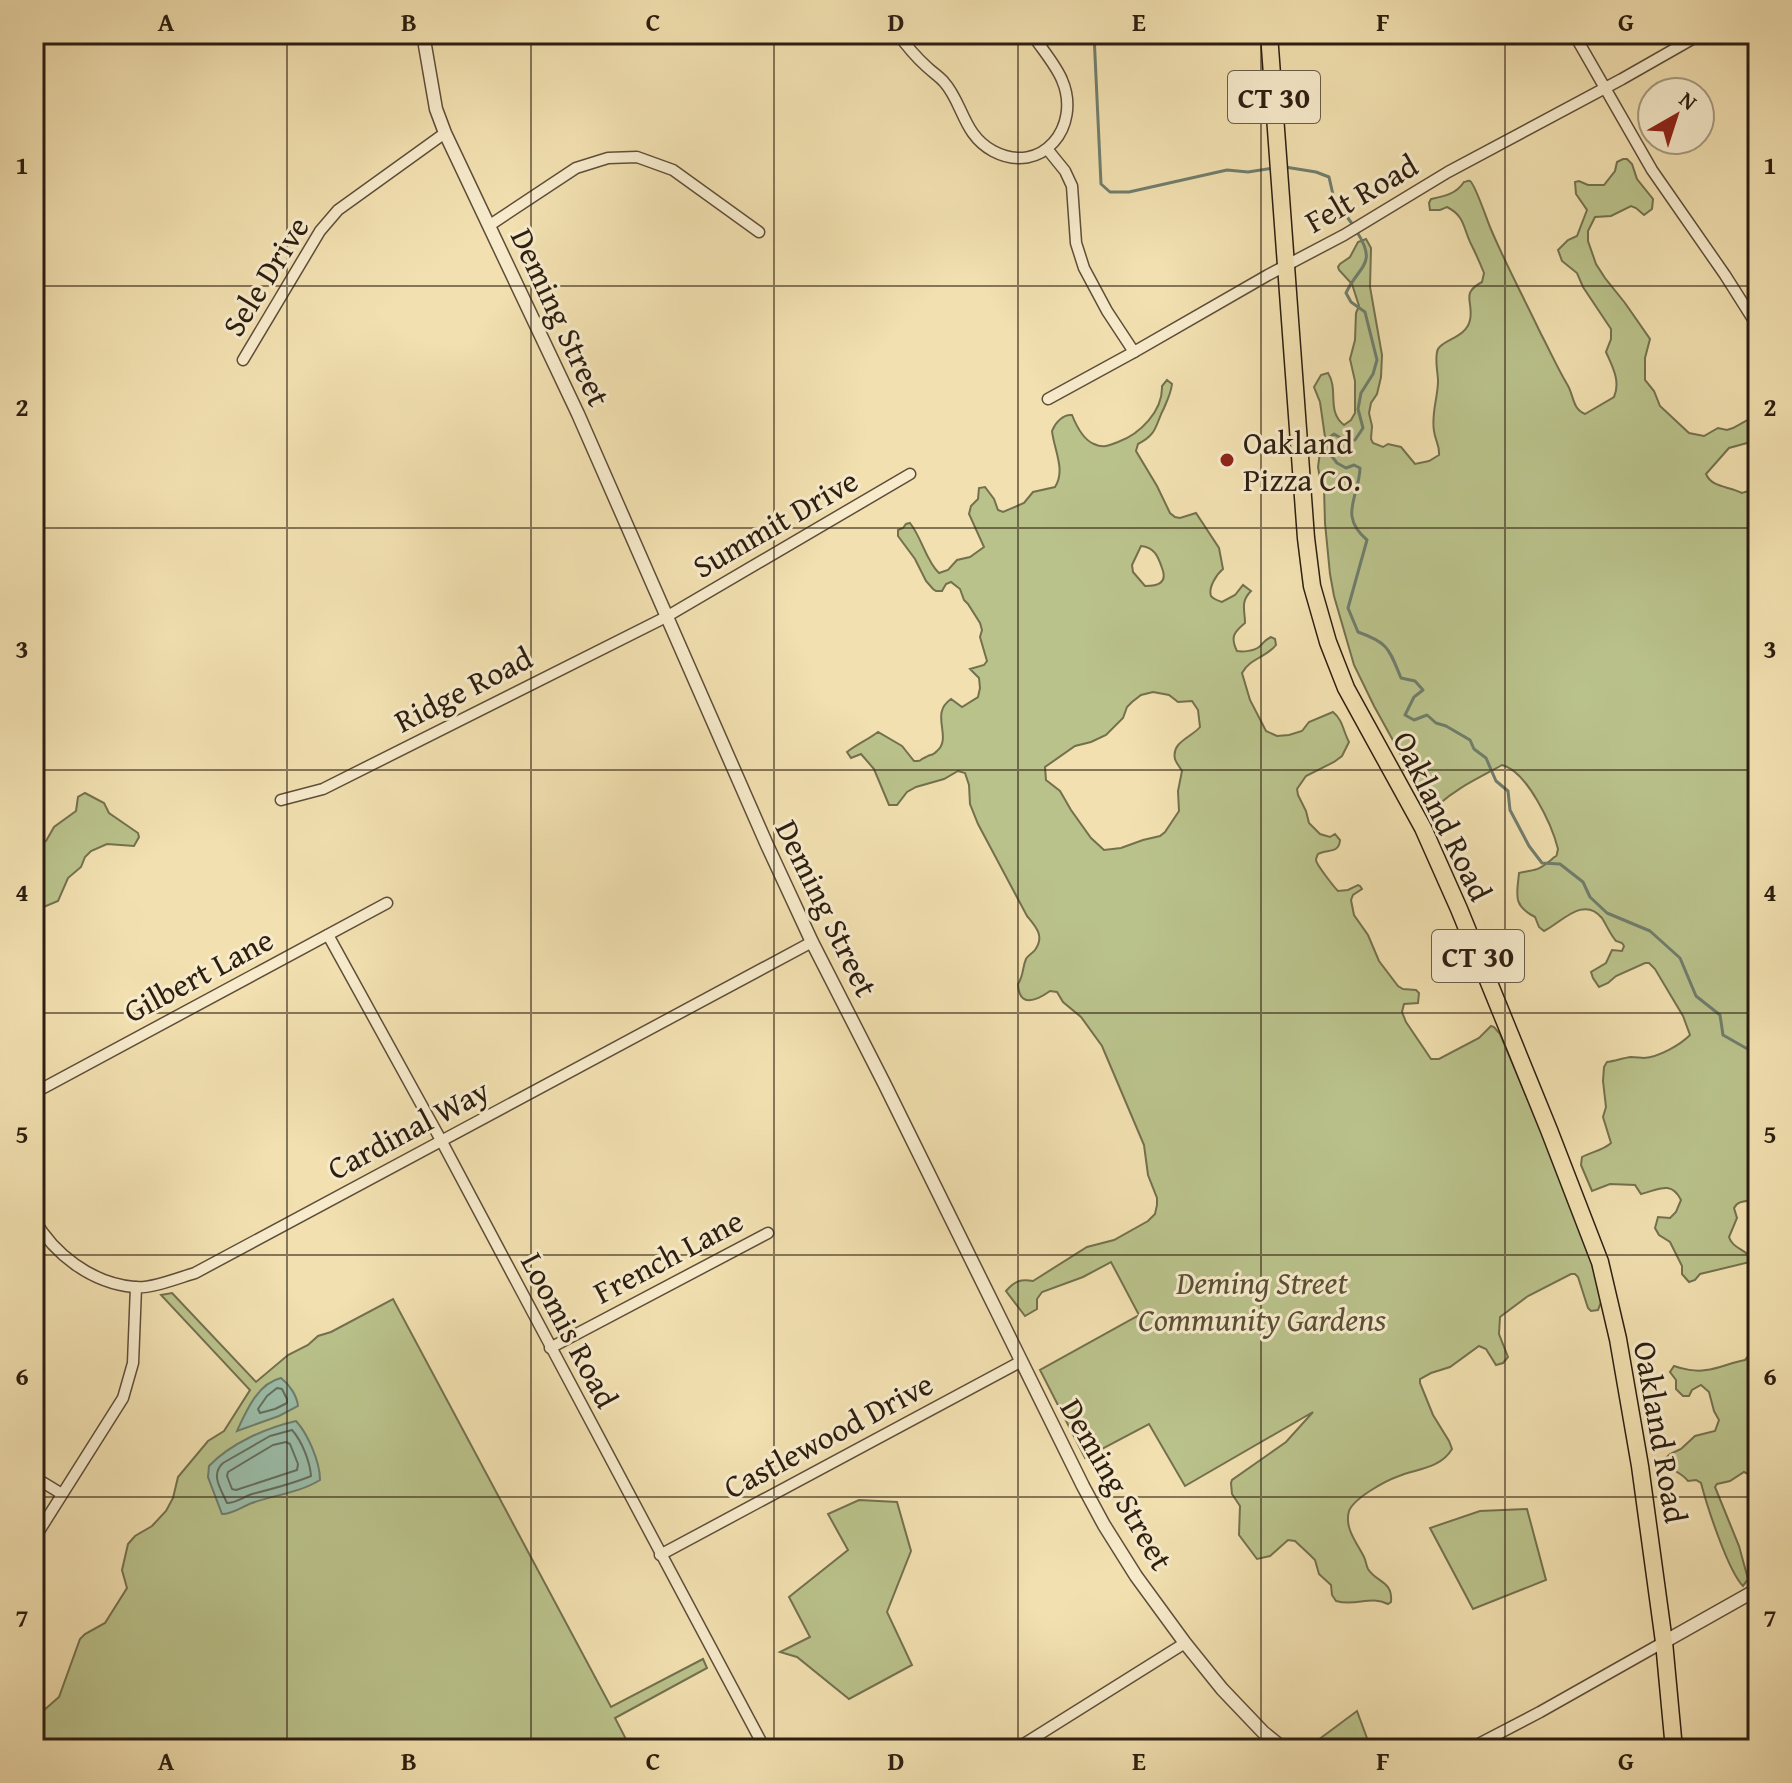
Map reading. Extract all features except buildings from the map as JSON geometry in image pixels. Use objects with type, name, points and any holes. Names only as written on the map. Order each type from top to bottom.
[{"type":"main road","name":"Oakland Road","points":[[1269,34],[1312,586],[1325,636],[1346,688],[1423,828],[1459,909],[1600,1262],[1618,1339],[1655,1564],[1674,1749]]},
{"type":"street","name":"Deming Street","points":[[423,34],[434,98],[445,133],[578,414],[812,942],[1020,1362],[1104,1525],[1136,1576],[1222,1689],[1284,1749]]},
{"type":"street","points":[[898,34],[923,64],[946,84],[977,139],[1004,156],[1023,157],[1036,156],[1048,150],[1065,125],[1068,103],[1062,78],[1032,34]]},
{"type":"street","points":[[1574,34],[1652,170],[1758,327]]},
{"type":"street","name":"Felt Road","points":[[1048,399],[1344,235],[1448,172],[1701,34]]},
{"type":"street","name":"Sele Drive","points":[[243,360],[320,231],[338,210],[445,133]]},
{"type":"street","points":[[1048,150],[1065,171],[1072,186],[1076,243],[1084,268],[1134,352]]},
{"type":"street","points":[[490,225],[576,168],[608,158],[637,157],[673,170],[759,232]]},
{"type":"street","name":"Summit Drive","points":[[666,617],[910,474]]},
{"type":"street","name":"Ridge Road","points":[[281,800],[323,789],[666,617]]},
{"type":"street","name":"Gilbert Lane","points":[[34,1093],[387,903]]},
{"type":"street","name":"Loomis Road","points":[[328,935],[442,1142],[765,1749]]},
{"type":"street","name":"Cardinal Way","points":[[34,1219],[45,1237],[63,1255],[105,1280],[136,1287],[195,1273],[812,942]]},
{"type":"street","name":"French Lane","points":[[550,1348],[768,1233]]},
{"type":"street","points":[[34,1539],[123,1398],[133,1363],[136,1287]]},
{"type":"street","name":"Castlewood Drive","points":[[660,1555],[1020,1362]]},
{"type":"street","points":[[34,1477],[62,1494]]},
{"type":"street","points":[[1469,1749],[1758,1589]]},
{"type":"street","points":[[1016,1749],[1185,1643]]},
{"type":"green space","points":[[1623,159],[1632,164],[1637,179],[1653,199],[1652,209],[1644,215],[1631,206],[1611,216],[1595,217],[1588,231],[1588,241],[1596,264],[1650,339],[1645,358],[1645,380],[1660,406],[1689,433],[1704,436],[1718,428],[1733,428],[1751,418],[1758,408],[1758,437],[1729,448],[1706,474],[1717,484],[1742,493],[1758,488],[1758,1199],[1736,1205],[1737,1218],[1729,1237],[1751,1258],[1750,1262],[1700,1274],[1689,1282],[1682,1274],[1682,1266],[1670,1242],[1655,1228],[1658,1217],[1670,1218],[1676,1212],[1681,1200],[1677,1194],[1664,1188],[1641,1194],[1635,1185],[1610,1184],[1592,1191],[1581,1165],[1582,1157],[1611,1143],[1603,1117],[1606,1107],[1604,1067],[1607,1062],[1650,1057],[1675,1046],[1690,1035],[1683,1016],[1649,963],[1616,976],[1599,987],[1591,972],[1606,963],[1612,950],[1622,951],[1624,946],[1616,941],[1595,912],[1580,910],[1544,931],[1535,917],[1519,904],[1519,873],[1542,867],[1556,856],[1558,849],[1537,800],[1511,769],[1502,765],[1438,805],[1431,805],[1426,800],[1354,665],[1330,574],[1324,487],[1318,467],[1325,437],[1320,402],[1314,387],[1321,375],[1328,373],[1333,386],[1335,413],[1344,425],[1355,413],[1355,381],[1350,359],[1359,306],[1352,284],[1338,267],[1350,257],[1358,242],[1366,239],[1371,248],[1370,287],[1382,355],[1381,377],[1369,413],[1371,439],[1383,447],[1388,444],[1401,447],[1415,464],[1439,455],[1433,425],[1438,387],[1437,353],[1441,346],[1468,326],[1471,290],[1482,282],[1484,273],[1457,214],[1447,207],[1430,210],[1429,203],[1431,199],[1454,192],[1468,181],[1475,188],[1502,254],[1578,409],[1585,414],[1614,397],[1616,379],[1606,352],[1611,329],[1577,273],[1562,261],[1558,250],[1577,236],[1587,210],[1576,194],[1575,182],[1604,185],[1615,171],[1617,162]]},
{"type":"green space","name":"Deming Street Community Gardens","points":[[1167,380],[1172,384],[1168,400],[1153,433],[1138,444],[1136,451],[1170,513],[1180,518],[1196,513],[1219,548],[1223,569],[1212,585],[1211,596],[1222,602],[1235,595],[1243,585],[1251,591],[1244,603],[1245,623],[1234,635],[1237,651],[1254,649],[1271,637],[1275,639],[1276,645],[1249,664],[1242,673],[1250,700],[1266,731],[1277,736],[1289,735],[1302,731],[1309,722],[1333,712],[1349,742],[1342,756],[1306,776],[1297,789],[1309,823],[1320,834],[1330,837],[1335,834],[1340,840],[1335,849],[1318,854],[1317,862],[1338,891],[1358,885],[1362,889],[1351,900],[1354,915],[1368,935],[1379,961],[1398,986],[1419,993],[1418,1003],[1404,1004],[1402,1012],[1431,1059],[1439,1059],[1479,1038],[1491,1026],[1500,1034],[1596,1260],[1601,1302],[1598,1310],[1588,1308],[1578,1277],[1571,1274],[1528,1296],[1500,1317],[1499,1334],[1508,1357],[1503,1363],[1496,1365],[1486,1349],[1479,1346],[1450,1367],[1420,1379],[1433,1415],[1452,1449],[1435,1464],[1393,1478],[1371,1490],[1352,1506],[1348,1517],[1350,1529],[1368,1569],[1390,1590],[1391,1602],[1388,1604],[1336,1601],[1331,1585],[1319,1574],[1315,1560],[1295,1541],[1288,1540],[1270,1556],[1257,1559],[1239,1535],[1240,1506],[1232,1494],[1232,1480],[1286,1442],[1313,1412],[1185,1486],[1149,1424],[1085,1458],[1040,1370],[1139,1315],[1111,1262],[1083,1277],[1042,1292],[1037,1299],[1037,1309],[1025,1316],[1006,1291],[1018,1282],[1033,1281],[1087,1247],[1114,1240],[1155,1214],[1157,1198],[1148,1175],[1144,1145],[1102,1046],[1081,1017],[1063,1002],[1057,992],[1050,991],[1029,1000],[1021,997],[1018,984],[1026,959],[1038,945],[1039,936],[978,824],[970,804],[965,773],[958,771],[944,779],[916,787],[907,792],[897,805],[889,805],[874,769],[861,754],[851,758],[847,752],[878,732],[902,746],[914,761],[934,754],[943,739],[941,718],[945,705],[951,699],[962,707],[978,697],[979,678],[970,669],[987,661],[980,637],[980,623],[960,589],[951,582],[942,591],[933,589],[898,536],[898,530],[910,523],[939,573],[948,570],[957,560],[970,557],[984,547],[969,514],[971,506],[978,499],[979,488],[985,487],[998,510],[1003,512],[1024,503],[1033,492],[1055,487],[1059,467],[1052,431],[1060,420],[1072,415],[1090,442],[1109,445],[1134,433],[1149,420],[1159,404],[1162,386]],"holes":[[[1141,546],[1152,550],[1159,560],[1164,577],[1158,584],[1145,586],[1133,572],[1132,565]],[[1153,692],[1169,695],[1178,702],[1192,701],[1198,710],[1200,727],[1179,744],[1175,753],[1182,771],[1178,791],[1179,811],[1160,836],[1104,850],[1091,838],[1060,791],[1046,780],[1045,767],[1075,746],[1106,735],[1123,718],[1132,702],[1141,695]]]},
{"type":"green space","points":[[85,793],[104,803],[109,813],[138,833],[139,837],[134,846],[107,844],[91,851],[81,867],[68,878],[58,901],[34,911],[34,846],[46,841],[54,827],[76,811],[78,797]]},
{"type":"green space","points":[[172,1293],[256,1382],[288,1355],[318,1336],[393,1299],[611,1707],[703,1659],[707,1668],[615,1718],[631,1749],[34,1749],[34,1719],[59,1697],[80,1639],[105,1623],[127,1588],[122,1570],[128,1544],[166,1511],[178,1477],[208,1441],[224,1431],[250,1390],[161,1295]]},
{"type":"green space","points":[[1758,1344],[1758,1479],[1744,1472],[1715,1487],[1739,1546],[1748,1579],[1743,1586],[1725,1553],[1701,1483],[1688,1481],[1667,1462],[1670,1454],[1695,1436],[1715,1431],[1719,1420],[1709,1392],[1701,1385],[1689,1396],[1683,1396],[1676,1389],[1676,1380],[1670,1372],[1674,1366],[1702,1371],[1745,1360]]},
{"type":"green space","points":[[859,1500],[897,1502],[911,1551],[887,1612],[912,1665],[849,1699],[797,1657],[780,1652],[810,1637],[789,1597],[848,1550],[828,1514]]},
{"type":"green space","points":[[1527,1509],[1546,1580],[1473,1609],[1430,1528],[1480,1511]]},
{"type":"green space","points":[[1357,1711],[1371,1749],[1306,1749]]},
{"type":"water","points":[[281,1378],[292,1391],[298,1406],[237,1431],[259,1392]]},
{"type":"water","points":[[296,1421],[312,1449],[320,1480],[222,1514],[208,1477],[209,1466],[228,1450],[250,1438]]},
{"type":"waterway","points":[[1094,34],[1101,184],[1110,192],[1129,192],[1227,170],[1248,172],[1274,168]]},
{"type":"waterway","points":[[1285,167],[1329,177],[1334,199],[1353,225]]},
{"type":"waterway","points":[[1357,232],[1366,258],[1346,293],[1351,302],[1365,312],[1377,360],[1373,374],[1361,393],[1358,409],[1363,428],[1355,440],[1344,440],[1334,434],[1329,438],[1327,450],[1337,463],[1346,468],[1354,465],[1360,468],[1352,514],[1358,531],[1367,540],[1348,608],[1358,632],[1387,648],[1401,678],[1415,681],[1423,690],[1414,697],[1405,715],[1414,720],[1427,715],[1470,740],[1474,749],[1486,758],[1496,781],[1508,791],[1510,810],[1542,863],[1560,864],[1583,882],[1590,897],[1607,913],[1650,931],[1680,958],[1696,996],[1720,1015],[1723,1035],[1758,1055]]},
{"type":"place","name":"Oakland Pizza Co.","points":[[1227,460]]}]
